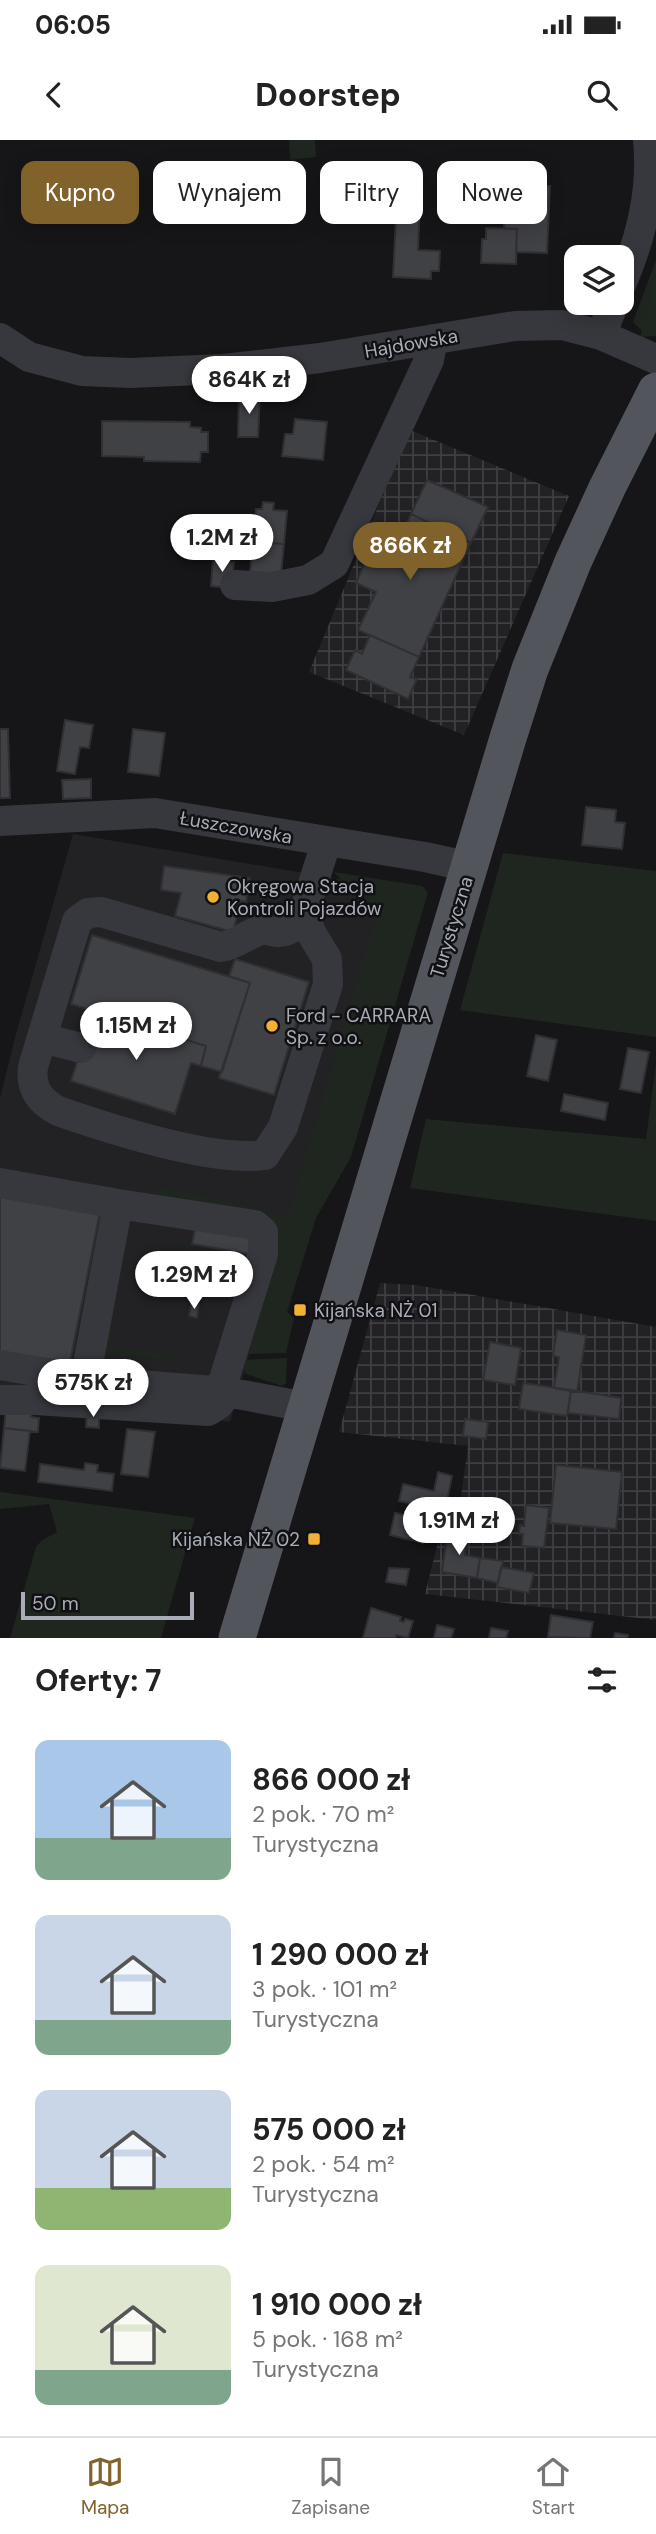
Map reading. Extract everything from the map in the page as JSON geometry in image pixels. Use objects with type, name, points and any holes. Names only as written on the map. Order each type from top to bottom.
[{"type":"main road","name":"Turystyczna","points":[[237,1638],[517,709],[553,609],[587,529],[656,391]]},
{"type":"street","points":[[634,252],[644,219],[650,162],[648,140]]},
{"type":"street","points":[[601,335],[609,315]]},
{"type":"street","name":"Hajdowska","points":[[0,338],[29,357],[82,371],[130,373],[223,369],[292,361],[515,326],[547,324],[601,335],[656,359]]},
{"type":"street","points":[[235,585],[272,587],[308,580],[334,564],[429,360],[433,339]]},
{"type":"street","name":"Łuszczowska","points":[[0,821],[155,813],[326,843],[425,857],[470,867]]},
{"type":"street","points":[[305,909],[310,931],[327,959],[328,984],[283,1128],[265,1154],[250,1157],[179,1146],[58,1111],[46,1104],[35,1092],[32,1078],[77,921],[88,913],[101,912],[221,947],[229,946],[263,929],[280,932],[290,929],[298,923],[305,909],[326,843]]},
{"type":"street","points":[[42,1038],[81,1048]]},
{"type":"street","points":[[0,1183],[255,1225],[263,1232],[263,1254],[223,1392],[219,1404],[208,1412],[0,1400]]},
{"type":"street","points":[[85,1380],[118,1204]]},
{"type":"street","points":[[0,1365],[85,1380],[223,1392],[306,1407]]},
{"type":"shaded area","points":[[289,140],[315,140],[316,157],[290,160]]},
{"type":"shaded area","points":[[656,260],[656,336],[640,337],[642,331],[633,322]]},
{"type":"shaded area","points":[[410,430],[569,496],[464,735],[309,672]]},
{"type":"shaded area","points":[[73,834],[404,890],[288,1217],[230,1422],[84,1400],[0,1396],[0,1098]]},
{"type":"shaded area","points":[[503,853],[656,871],[656,1037],[460,1010]]},
{"type":"shaded area","points":[[334,872],[422,886],[428,892],[351,1157],[316,1218],[287,1312],[294,1318],[286,1353],[245,1354],[278,1239],[151,1200],[163,1187],[288,1216],[376,916]]},
{"type":"shaded area","points":[[656,1064],[656,1221],[410,1188],[426,1119],[646,1139]]},
{"type":"shaded area","points":[[125,1231],[128,1231],[128,1235],[194,1245],[191,1263],[185,1263],[187,1246],[128,1236],[125,1253],[122,1252]]},
{"type":"shaded area","points":[[380,1283],[416,1285],[656,1327],[656,1620],[425,1594],[443,1522],[458,1518],[468,1446],[339,1432]]},
{"type":"shaded area","points":[[112,1329],[110,1346],[212,1362],[117,1356],[116,1353],[109,1352],[107,1371],[103,1359],[108,1330]]},
{"type":"shaded area","points":[[287,1358],[286,1383],[282,1386],[246,1374],[241,1368],[242,1360]]},
{"type":"shaded area","points":[[0,1492],[195,1518],[161,1638],[10,1638],[36,1547],[57,1532],[49,1504],[0,1509]]},
{"type":"building","points":[[547,186],[550,186],[547,253],[516,252],[517,229],[504,228],[504,224],[547,224]]},
{"type":"building","points":[[396,224],[419,224],[418,250],[440,251],[439,271],[431,271],[431,279],[393,277]]},
{"type":"building","points":[[486,228],[517,229],[516,264],[481,263],[482,239],[486,239]]},
{"type":"building","points":[[260,395],[258,437],[238,437],[239,396]]},
{"type":"building","points":[[295,419],[327,422],[323,460],[282,456],[285,434],[293,434]]},
{"type":"building","points":[[102,421],[190,422],[190,427],[208,432],[208,452],[201,452],[200,462],[144,461],[144,457],[102,456]]},
{"type":"building","points":[[427,480],[488,507],[471,543],[411,514]]},
{"type":"building","points":[[263,502],[274,503],[273,510],[287,511],[284,544],[253,542],[256,509],[262,509]]},
{"type":"building","points":[[411,514],[471,543],[419,657],[358,630],[376,592],[356,583],[381,526],[401,535]]},
{"type":"building","points":[[253,542],[284,544],[281,575],[250,572]]},
{"type":"building","points":[[213,560],[234,562],[231,588],[211,586]]},
{"type":"building","points":[[370,635],[419,657],[410,677],[417,679],[408,699],[346,670],[355,650],[362,654]]},
{"type":"building","points":[[65,720],[93,725],[89,748],[80,747],[75,774],[57,771]]},
{"type":"building","points":[[0,729],[8,729],[10,798],[0,798]]},
{"type":"building","points":[[133,729],[165,733],[159,776],[128,772]]},
{"type":"building","points":[[91,779],[91,798],[63,799],[62,780]]},
{"type":"building","points":[[586,807],[616,810],[615,822],[625,823],[622,849],[582,845]]},
{"type":"building","name":"Okręgowa Stacja Kontroli Pojazdów","points":[[164,866],[250,878],[246,902],[241,901],[233,932],[175,916],[181,893],[161,890]]},
{"type":"building","points":[[92,935],[250,983],[222,1072],[201,1066],[206,1046],[71,1004]]},
{"type":"building","points":[[235,959],[309,982],[274,1095],[219,1078],[250,983],[229,976]]},
{"type":"building","points":[[93,1011],[206,1046],[201,1066],[191,1063],[175,1114],[71,1081]]},
{"type":"building","points":[[536,1035],[557,1040],[548,1081],[527,1076]]},
{"type":"building","points":[[628,1048],[649,1052],[641,1093],[620,1089]]},
{"type":"building","points":[[564,1094],[608,1103],[605,1120],[561,1111]]},
{"type":"building","points":[[0,1192],[100,1212],[69,1367],[0,1353]]},
{"type":"building","points":[[196,1225],[253,1235],[249,1254],[192,1244]]},
{"type":"building","points":[[191,1304],[199,1305],[197,1318],[189,1316]]},
{"type":"building","points":[[557,1330],[586,1335],[577,1392],[554,1388],[559,1357],[553,1356]]},
{"type":"building","points":[[490,1342],[521,1348],[515,1385],[483,1380]]},
{"type":"building","points":[[523,1383],[571,1390],[567,1416],[519,1409]]},
{"type":"building","points":[[571,1390],[621,1398],[619,1419],[568,1413]]},
{"type":"building","points":[[6,1409],[32,1413],[31,1417],[39,1418],[38,1432],[4,1428]]},
{"type":"building","points":[[87,1409],[99,1410],[99,1428],[86,1427]]},
{"type":"building","points":[[465,1419],[488,1422],[486,1439],[463,1436]]},
{"type":"building","points":[[4,1428],[30,1431],[25,1471],[0,1468]]},
{"type":"building","points":[[127,1429],[155,1432],[148,1477],[121,1474]]},
{"type":"building","points":[[85,1463],[98,1465],[97,1472],[114,1474],[112,1491],[38,1482],[40,1464],[84,1470]]},
{"type":"building","points":[[556,1465],[622,1472],[616,1529],[550,1523]]},
{"type":"building","points":[[438,1472],[452,1476],[445,1511],[399,1501],[403,1484],[434,1491]]},
{"type":"building","points":[[409,1505],[430,1510],[423,1543],[390,1535],[395,1513],[408,1516]]},
{"type":"building","points":[[526,1505],[549,1508],[544,1548],[522,1546],[523,1534],[519,1534],[520,1525],[524,1526]]},
{"type":"building","points":[[448,1530],[468,1534],[465,1555],[480,1558],[477,1578],[442,1572]]},
{"type":"building","points":[[480,1558],[503,1561],[498,1583],[477,1578]]},
{"type":"building","points":[[501,1567],[534,1573],[529,1593],[497,1587]]},
{"type":"building","points":[[389,1568],[409,1569],[406,1585],[386,1582]]},
{"type":"building","points":[[371,1608],[401,1617],[400,1621],[413,1621],[408,1638],[396,1635],[396,1638],[363,1638]]},
{"type":"building","points":[[551,1615],[593,1622],[590,1638],[548,1637]]},
{"type":"building","points":[[437,1625],[454,1629],[451,1638],[434,1638]]},
{"type":"building","points":[[491,1628],[508,1631],[506,1638],[489,1638]]},
{"type":"building","points":[[615,1633],[628,1635],[627,1638],[614,1638]]},
{"type":"place","name":"Okręgowa Stacja Kontroli Pojazdów","points":[[213,897]]},
{"type":"place","name":"Ford - CARRARA Sp. z o.o.","points":[[272,1026]]},
{"type":"place","name":"Kijańska NŻ 01","points":[[300,1310]]},
{"type":"place","name":"Kijańska NŻ 02","points":[[314,1539]]}]
